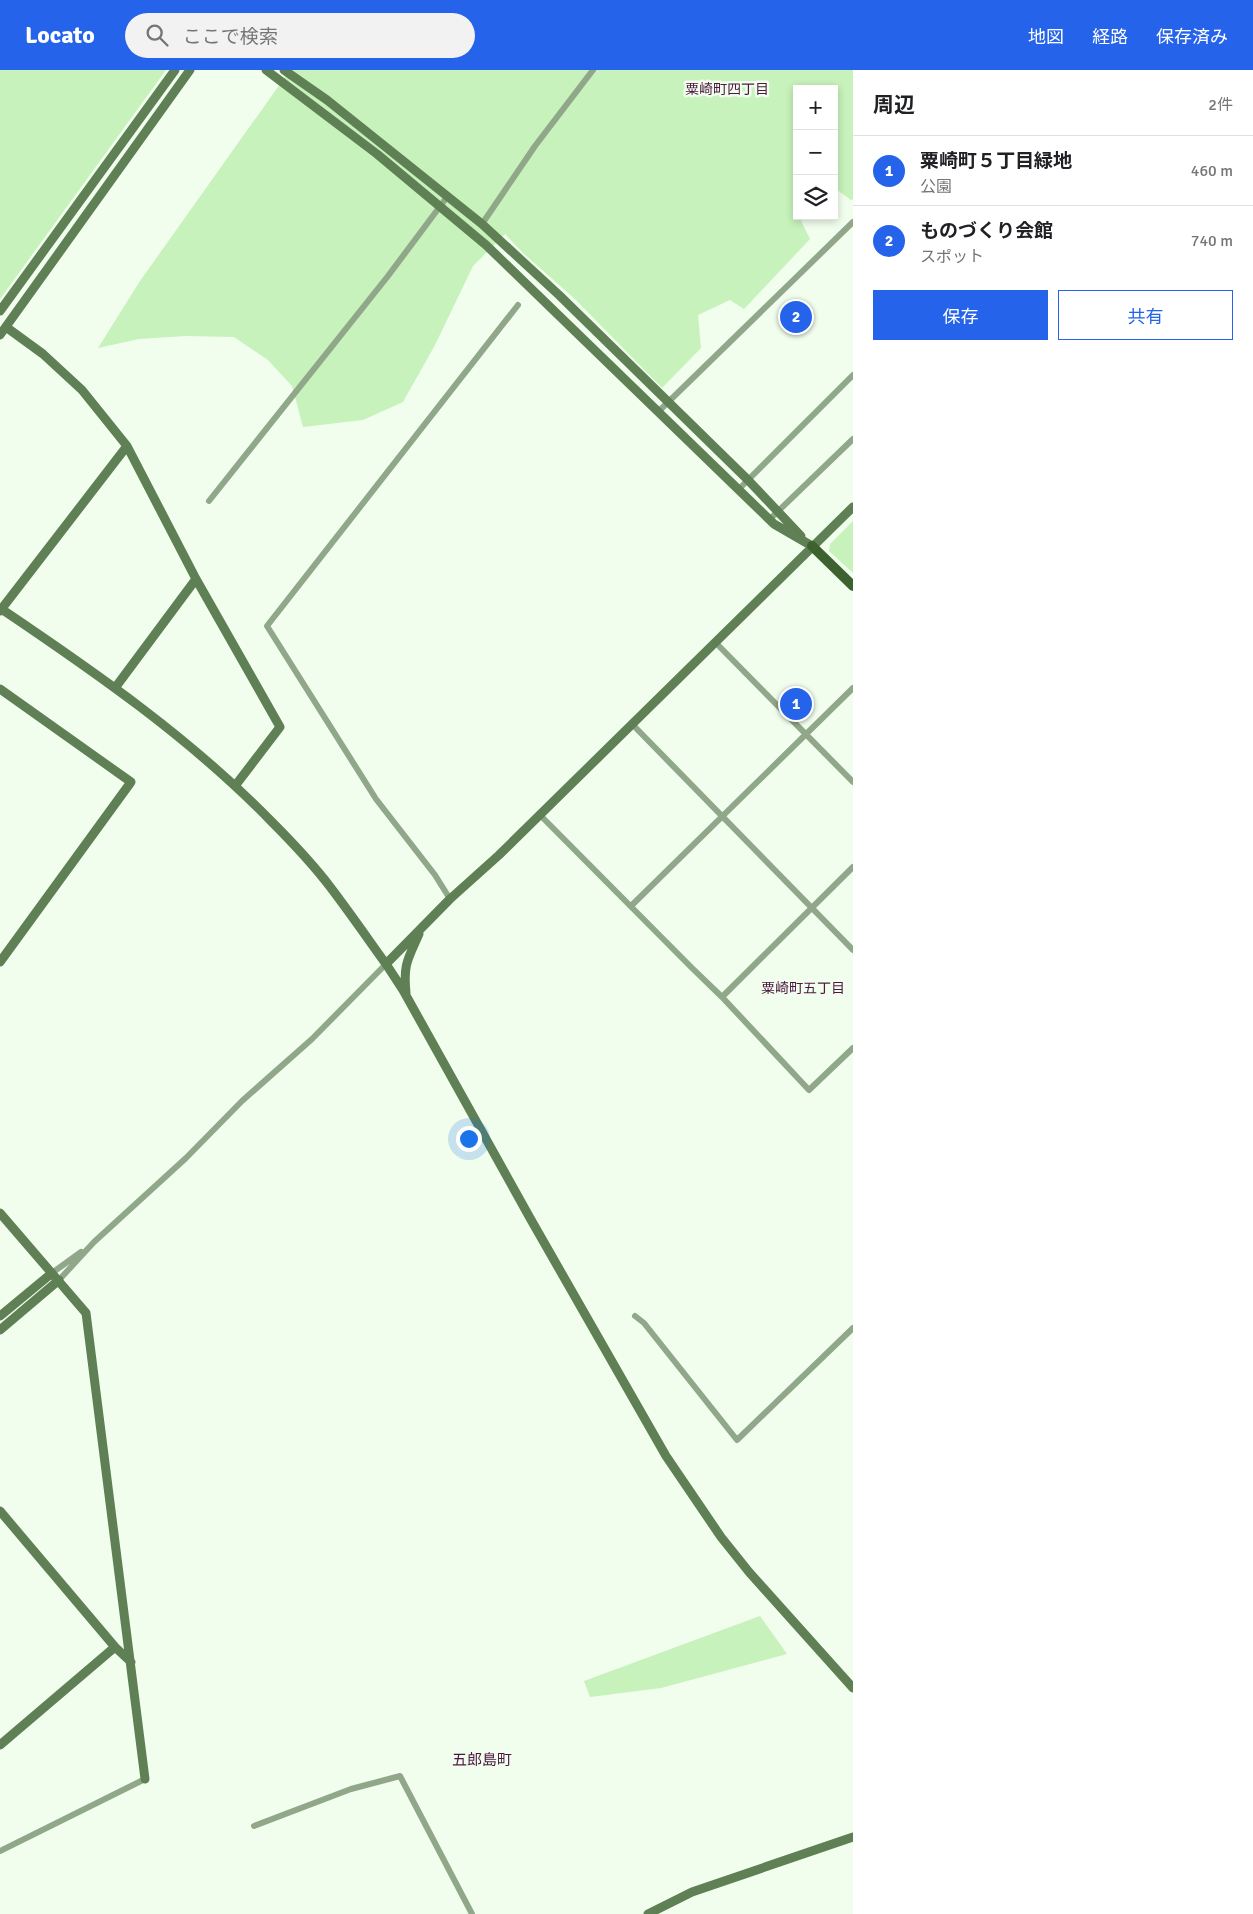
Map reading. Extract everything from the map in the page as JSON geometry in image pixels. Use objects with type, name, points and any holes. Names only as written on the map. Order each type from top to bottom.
[{"type":"main road","points":[[812,546],[853,586]]},
{"type":"street","points":[[0,311],[175,70]]},
{"type":"street","points":[[0,335],[190,70]]},
{"type":"street","points":[[266,70],[377,154],[486,245],[774,524],[812,546]]},
{"type":"street","points":[[284,70],[327,100],[482,224],[559,294],[748,480],[812,546]]},
{"type":"street","points":[[482,224],[535,146],[593,70]]},
{"type":"street","points":[[209,501],[388,276],[447,196]]},
{"type":"street","points":[[659,411],[853,222]]},
{"type":"street","points":[[450,899],[435,875],[376,799],[267,626],[381,477],[518,305]]},
{"type":"street","points":[[6,327],[42,354],[82,390],[127,446],[196,579],[280,727],[235,786]]},
{"type":"street","points":[[739,489],[853,374]]},
{"type":"street","points":[[770,519],[853,440]]},
{"type":"street","points":[[127,446],[1,609],[115,688],[169,729],[271,820],[330,886],[406,995],[530,1218],[666,1456],[721,1537],[793,1623],[853,1688]]},
{"type":"street","points":[[0,1330],[58,1280],[94,1242],[186,1158],[242,1100],[312,1038],[450,899],[499,855],[853,507]]},
{"type":"street","points":[[115,688],[196,579]]},
{"type":"street","points":[[715,642],[853,782]]},
{"type":"street","points":[[631,906],[853,688]]},
{"type":"street","points":[[0,689],[131,782],[0,962]]},
{"type":"street","points":[[632,724],[853,950]]},
{"type":"street","points":[[539,814],[722,997],[809,1090],[853,1048]]},
{"type":"street","points":[[722,997],[853,867]]},
{"type":"street","points":[[406,995],[404,978],[406,964],[421,930]]},
{"type":"street","points":[[0,1213],[86,1312],[132,1662],[145,1779],[0,1851]]},
{"type":"street","points":[[0,1316],[52,1273],[94,1242]]},
{"type":"street","points":[[635,1316],[644,1323],[737,1440],[853,1328]]},
{"type":"street","points":[[0,1510],[115,1647],[132,1662]]},
{"type":"street","points":[[0,1745],[115,1647]]},
{"type":"street","points":[[254,1826],[351,1789],[400,1776],[472,1914]]},
{"type":"street","points":[[648,1914],[692,1892],[853,1838]]},
{"type":"green space","points":[[0,70],[166,70],[0,299]]},
{"type":"green space","points":[[290,70],[853,70],[853,199],[851,200],[838,190],[838,85],[793,85],[793,220],[802,220],[810,239],[744,309],[730,300],[698,315],[701,348],[662,388],[575,299],[524,254],[505,234],[473,266],[435,345],[403,402],[363,420],[303,427],[292,386],[268,360],[234,337],[186,336],[139,339],[98,348],[140,281]]},
{"type":"green space","points":[[853,521],[853,573],[829,551],[830,544]]},
{"type":"green space","points":[[760,1616],[787,1654],[661,1688],[590,1697],[584,1681]]},
{"type":"place","name":"ものづくり会館","points":[[796,317]]},
{"type":"place","name":"粟崎町５丁目緑地","points":[[796,704]]},
{"type":"district","name":"粟崎町四丁目","points":[[727,89]]},
{"type":"district","name":"粟崎町五丁目","points":[[803,988]]},
{"type":"district","name":"五郎島町","points":[[482,1760]]}]
